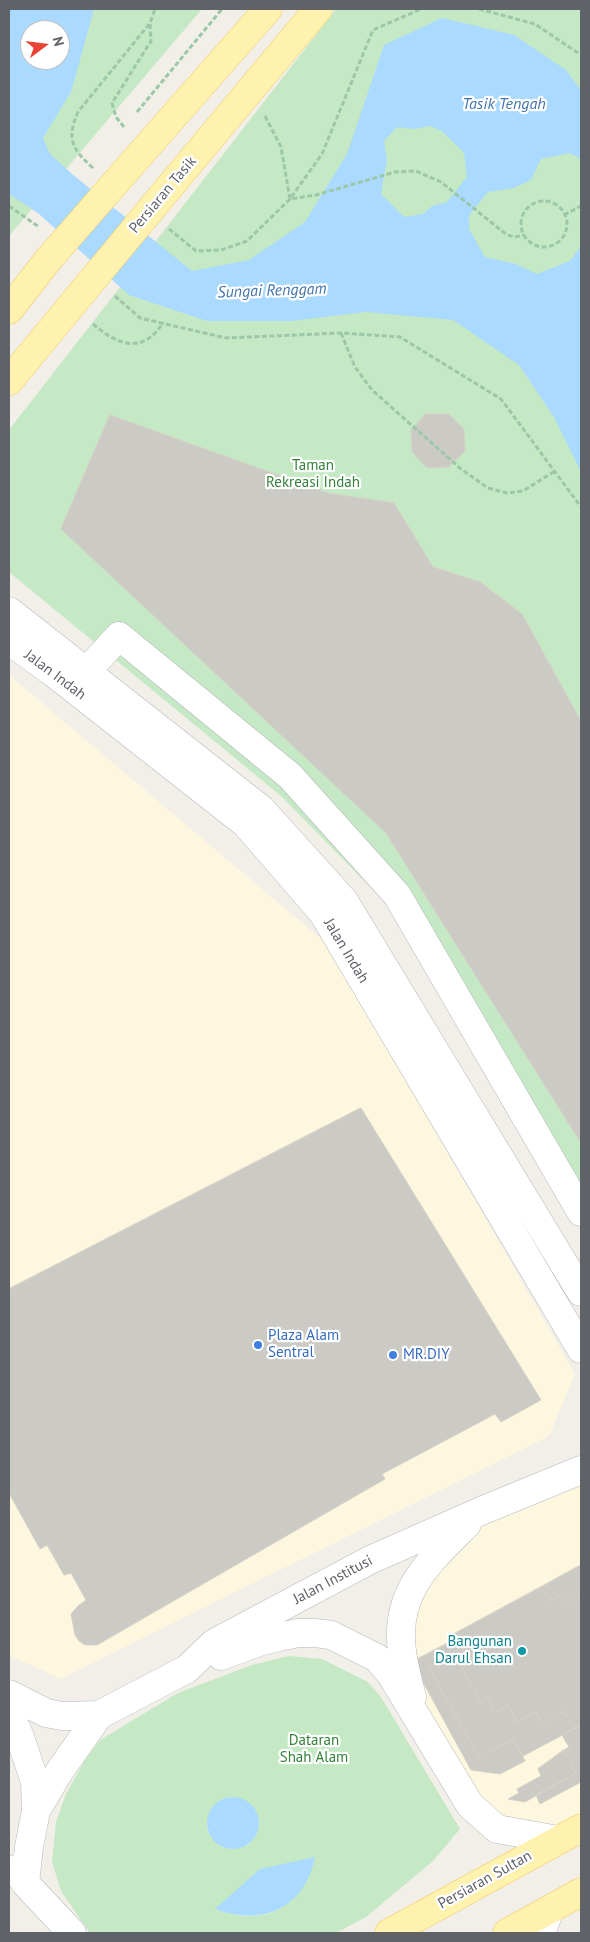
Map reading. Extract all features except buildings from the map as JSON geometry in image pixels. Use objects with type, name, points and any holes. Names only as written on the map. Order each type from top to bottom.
[{"type":"main road","points":[[9,310],[48,260],[268,9]]},
{"type":"main road","name":"Persiaran Tasik","points":[[9,381],[318,9]]},
{"type":"main road","name":"Persiaran Sultan","points":[[389,1933],[570,1834]]},
{"type":"main road","points":[[506,1933],[546,1922],[581,1892]]},
{"type":"street","name":"Jalan Indah","points":[[9,611],[261,809],[344,901],[581,1292]]},
{"type":"street","points":[[86,672],[119,636],[290,776],[397,895],[581,1212]]},
{"type":"street","name":"Jalan Indah","points":[[9,641],[51,671],[246,824],[323,913],[581,1349]]},
{"type":"street","name":"Jalan Institusi","points":[[9,1694],[46,1713],[62,1716],[99,1715],[188,1669],[214,1643],[370,1560],[481,1511],[581,1470]]},
{"type":"street","points":[[416,1718],[402,1650],[401,1619],[406,1599],[416,1579],[433,1557],[481,1511]]},
{"type":"street","points":[[188,1669],[262,1641],[298,1633],[331,1635],[377,1658],[390,1673],[470,1806],[497,1828],[570,1834]]},
{"type":"street","points":[[9,1712],[20,1737],[35,1782],[36,1811],[28,1847],[25,1883]]},
{"type":"street","name":"Jalan Institusi","points":[[36,1811],[59,1772],[99,1715]]},
{"type":"street","points":[[9,1857],[25,1883],[72,1933]]},
{"type":"path","points":[[100,173],[81,156],[73,142],[71,129],[78,112],[150,23],[155,9]]},
{"type":"path","points":[[136,112],[222,9]]},
{"type":"path","points":[[166,228],[196,251],[221,250],[246,241],[290,199],[322,154],[373,30],[421,9]]},
{"type":"path","points":[[479,9],[535,24],[581,55]]},
{"type":"path","points":[[124,127],[116,117],[112,103],[151,41],[150,23]]},
{"type":"path","points":[[251,89],[281,147],[290,199]]},
{"type":"path","points":[[119,134],[130,120]]},
{"type":"path","points":[[290,199],[316,195],[395,172],[416,171],[441,182],[507,235],[515,237],[524,235]]},
{"type":"path","points":[[536,202],[556,204],[564,215],[566,227],[564,233],[551,246],[533,244],[524,235],[522,229],[523,216],[526,210],[536,202]]},
{"type":"path","points":[[9,206],[42,229]]},
{"type":"path","points":[[564,215],[581,206]]},
{"type":"path","points":[[112,293],[140,318],[226,338],[341,333],[400,337],[501,399],[581,507]]},
{"type":"path","points":[[76,300],[105,334],[122,344],[140,344],[156,333],[163,323]]},
{"type":"path","points":[[341,333],[355,367],[372,390],[461,469],[488,488],[507,493],[523,491],[555,472]]},
{"type":"shaded area","points":[[9,675],[327,944],[575,1374],[549,1436],[61,1679],[9,1655]]},
{"type":"shaded area","points":[[581,1470],[581,1828],[497,1829],[416,1718],[401,1619],[481,1511]]},
{"type":"green space","points":[[9,9],[202,9],[9,236]]},
{"type":"green space","name":"Taman Rekreasi Indah","points":[[336,9],[581,9],[581,1222],[490,1064],[385,902],[281,796],[9,572],[9,430]]},
{"type":"green space","name":"Dataran Shah Alam","points":[[289,1656],[322,1659],[368,1682],[381,1697],[460,1829],[433,1861],[366,1917],[336,1933],[90,1933],[61,1891],[52,1862],[56,1822],[66,1794],[84,1762],[100,1740],[178,1693],[252,1665]],"holes":[[[230,1797],[248,1802],[258,1815],[258,1830],[247,1846],[208,1832],[209,1815],[215,1805]],[[315,1857],[309,1875],[301,1889],[291,1901],[279,1909],[265,1914],[250,1916],[215,1909]]]},
{"type":"water","name":"Tasik Tengah","points":[[9,9],[94,9],[71,92],[43,138],[50,154],[72,174],[192,271],[249,260],[305,222],[347,154],[384,45],[442,18],[514,35],[566,70],[581,90],[581,159],[570,153],[541,159],[531,180],[514,188],[488,192],[469,215],[469,229],[485,257],[516,264],[537,274],[570,261],[581,246],[581,472],[554,417],[519,365],[453,320],[366,312],[291,321],[207,321],[129,295],[38,213],[9,194]],"holes":[[[431,126],[443,132],[464,153],[467,177],[447,202],[432,206],[423,214],[404,217],[381,194],[387,160],[384,141],[397,127],[414,129]]]},
{"type":"water","points":[[228,1797],[238,1797],[252,1804],[259,1818],[259,1828],[252,1842],[238,1849],[228,1849],[218,1845],[211,1838],[207,1828],[207,1818],[211,1808],[218,1801]]},
{"type":"water","points":[[315,1857],[310,1875],[302,1889],[292,1901],[279,1909],[265,1914],[249,1916],[215,1909],[260,1869]]},
{"type":"place","name":"Plaza Alam Sentral","points":[[258,1345]]},
{"type":"place","name":"MR.DIY","points":[[393,1355]]},
{"type":"place","name":"Bangunan Darul Ehsan","points":[[522,1651]]},
{"type":"water label","name":"Sungai Renggam","points":[[272,291]]}]
